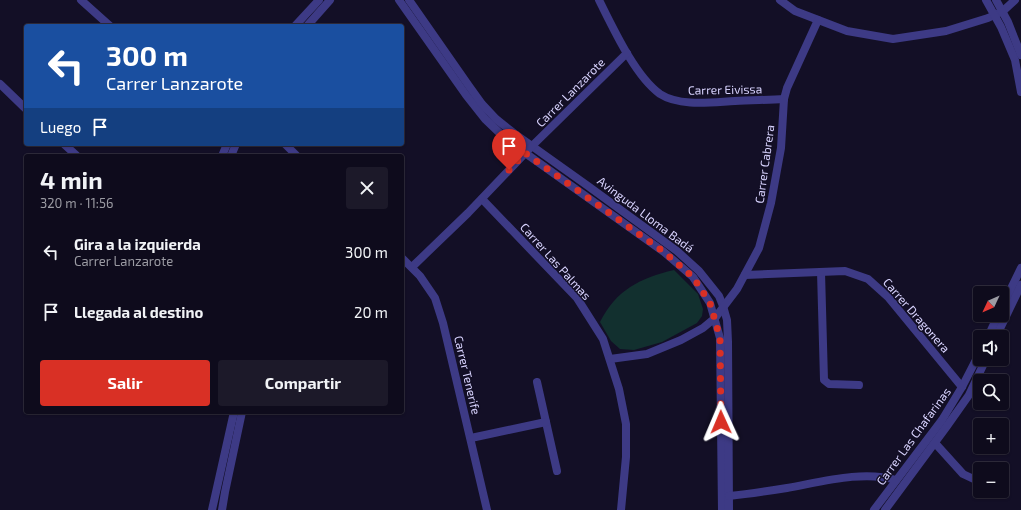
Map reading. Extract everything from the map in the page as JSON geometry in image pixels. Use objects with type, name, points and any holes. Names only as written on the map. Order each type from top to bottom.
[{"type":"street","points":[[81,0],[108,24]]},
{"type":"street","points":[[297,24],[319,0]]},
{"type":"street","points":[[308,24],[330,0]]},
{"type":"street","name":"Avinguda Lloma Badá","points":[[399,0],[466,95],[485,119],[507,140],[664,252],[693,277],[710,303],[720,338],[722,510]]},
{"type":"street","name":"Avinguda Lloma Badá","points":[[409,0],[482,104],[496,119],[677,251],[699,271],[718,296],[727,320],[729,510]]},
{"type":"street","name":"Carrer Eivissa","points":[[599,0],[627,53],[649,84],[662,95],[682,102],[704,103],[784,99]]},
{"type":"street","points":[[780,0],[795,11],[848,31],[893,39],[946,31],[988,18],[1003,11],[1015,0]]},
{"type":"street","points":[[986,0],[995,15],[1015,60],[1021,92]]},
{"type":"street","points":[[996,0],[1003,11],[1021,55]]},
{"type":"street","name":"Carrer Cabrera","points":[[610,359],[647,354],[681,340],[703,328],[715,318],[737,289],[759,248],[771,203],[780,148],[784,99],[787,88],[818,20]]},
{"type":"street","name":"Carrer Lanzarote","points":[[412,267],[627,53]]},
{"type":"street","points":[[0,84],[24,107]]},
{"type":"street","points":[[66,146],[75,154]]},
{"type":"street","points":[[287,146],[295,154]]},
{"type":"street","name":"Carrer Las Palmas","points":[[482,199],[577,298],[603,339],[619,389],[626,424],[626,457],[622,510]]},
{"type":"street","name":"Carrer Tenerife","points":[[404,260],[420,276],[435,298],[443,323],[487,510]]},
{"type":"street","points":[[1009,293],[1021,268]]},
{"type":"street","name":"Carrer Dragonera","points":[[745,275],[845,271],[868,279],[888,297],[962,388]]},
{"type":"street","points":[[821,272],[824,380],[829,384],[859,385]]},
{"type":"street","points":[[999,330],[1021,284]]},
{"type":"street","name":"Carrer Las Chafarinas","points":[[874,510],[942,420],[962,388],[973,366]]},
{"type":"street","name":"Carrer Las Chafarinas","points":[[885,510],[935,443],[969,394],[983,366]]},
{"type":"street","points":[[537,382],[557,471]]},
{"type":"street","points":[[212,510],[234,414]]},
{"type":"street","points":[[222,510],[242,414]]},
{"type":"street","points":[[470,438],[546,422]]},
{"type":"street","points":[[935,443],[963,474],[973,479]]},
{"type":"street","points":[[729,496],[845,477],[884,476],[896,480]]},
{"type":"green space","points":[[674,270],[698,294],[703,309],[702,316],[697,323],[662,342],[634,350],[620,349],[611,341],[600,322],[606,311],[621,294],[630,287],[650,277]]},
{"type":"route","points":[[509,170],[525,153],[664,252],[693,277],[710,303],[720,338],[721,422]]}]
